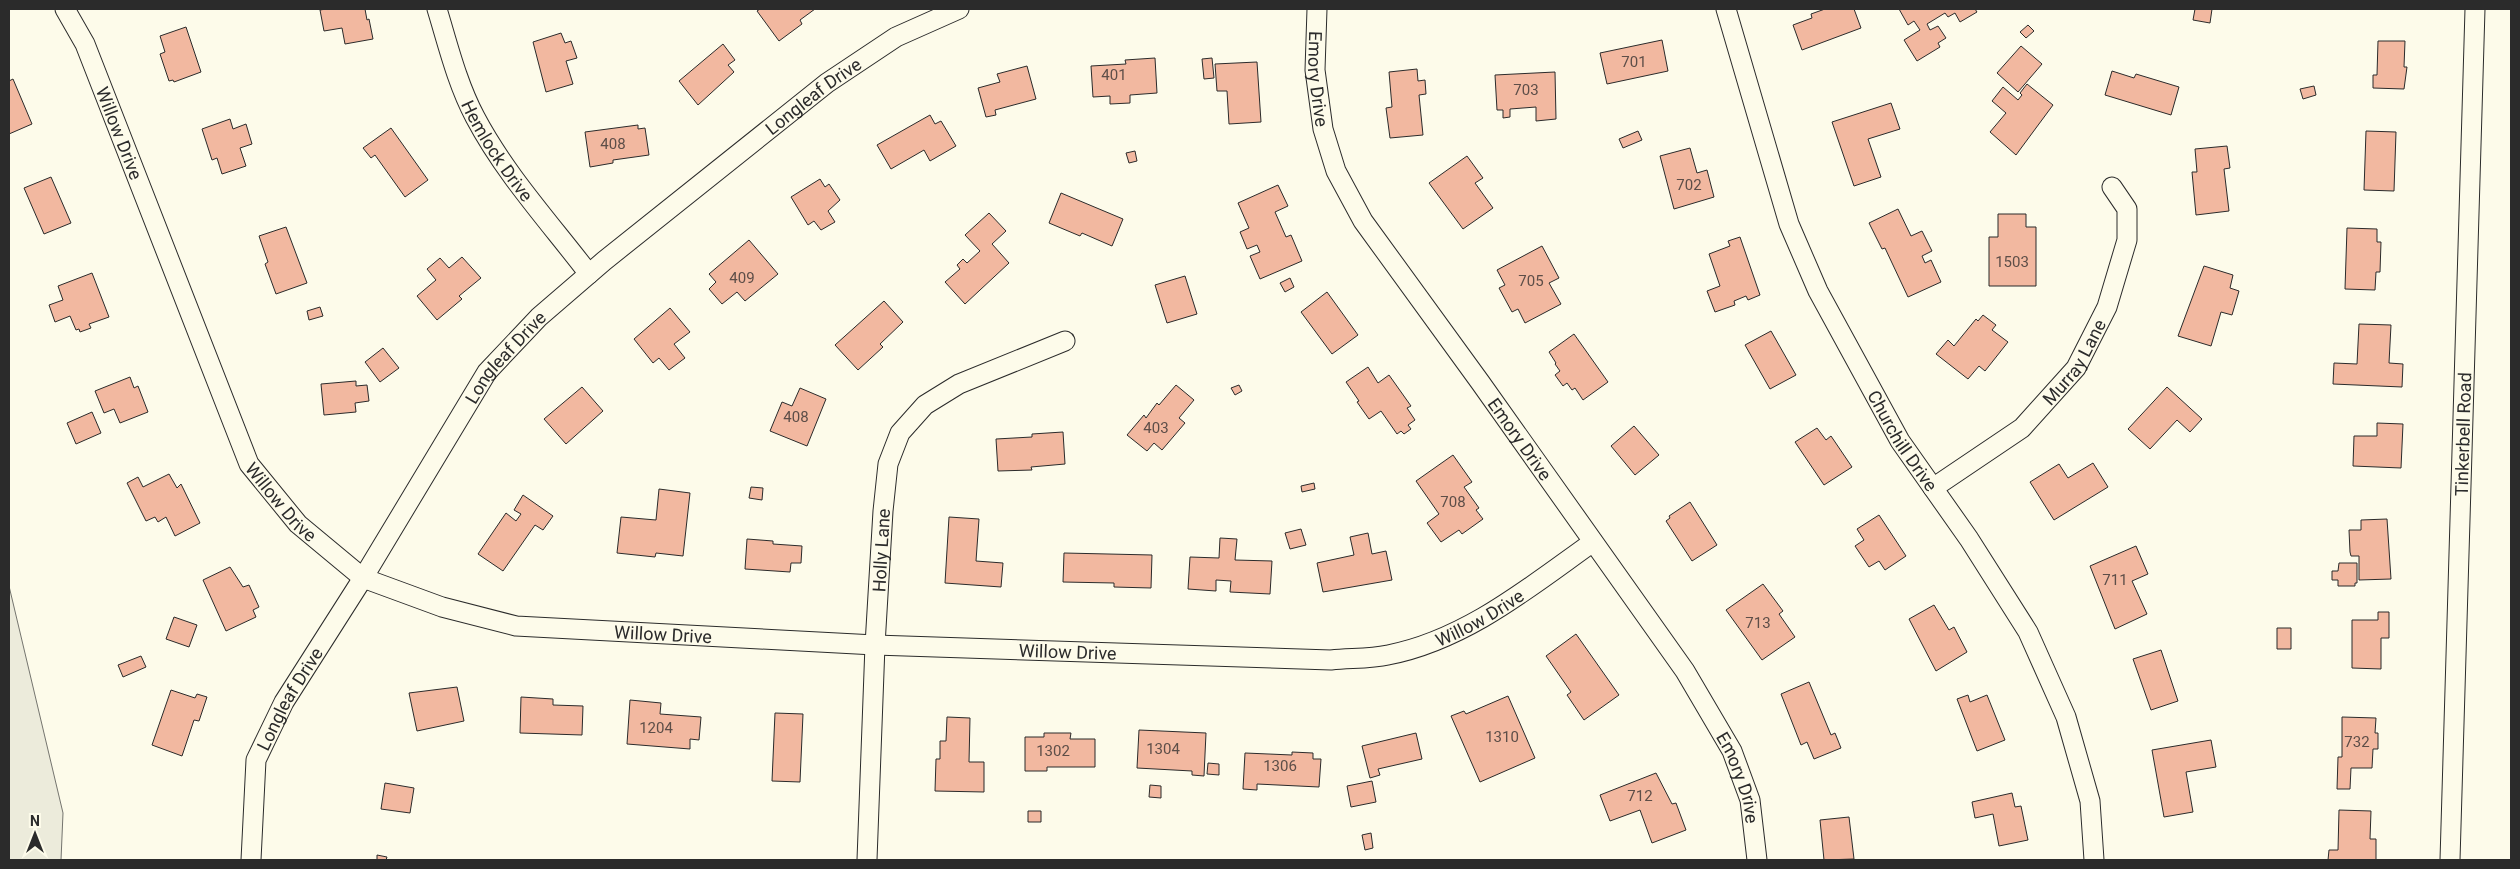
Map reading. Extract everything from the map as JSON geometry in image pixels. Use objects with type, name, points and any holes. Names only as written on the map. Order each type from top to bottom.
[{"type":"street","name":"Willow Drive","points":[[65,9],[84,44],[249,464],[298,524],[363,578],[442,608],[516,626],[875,645],[1331,660],[1388,655],[1441,638],[1496,610],[1593,542]]},
{"type":"street","name":"Hemlock Drive","points":[[437,9],[454,66],[475,116],[504,165],[589,274]]},
{"type":"street","name":"Longleaf Drive","points":[[251,860],[256,760],[284,702],[363,578],[487,372],[539,318],[589,274],[827,83],[896,37],[959,9]]},
{"type":"street","name":"Emory Drive","points":[[1317,9],[1315,70],[1323,129],[1336,170],[1363,221],[1685,671],[1732,751],[1750,800],[1757,860]]},
{"type":"street","name":"Churchill Drive","points":[[1726,9],[1789,224],[1818,291],[1900,441],[1969,539],[2028,632],[2066,717],[2090,801],[2094,860]]},
{"type":"street","name":"Tinkerbell Road","points":[[2450,860],[2474,9]]},
{"type":"street","name":"Murray Lane","points":[[1933,488],[2022,428],[2076,368],[2107,306],[2127,240],[2127,209],[2112,187]]},
{"type":"street","name":"Holly Lane","points":[[867,860],[875,645],[888,464],[900,433],[925,405],[959,384],[1065,341]]},
{"type":"shaded area","points":[[9,586],[63,813],[61,860],[9,860]]},
{"type":"building","points":[[365,9],[373,39],[345,44],[342,28],[324,31],[320,10]]},
{"type":"building","points":[[760,9],[815,9],[800,20],[802,24],[779,41],[757,11]]},
{"type":"building","points":[[1825,9],[1854,9],[1861,28],[1802,50],[1793,25],[1812,18],[1811,14]]},
{"type":"building","points":[[1899,9],[1975,9],[1977,12],[1960,22],[1955,13],[1948,17],[1945,13],[1927,24],[1930,30],[1938,26],[1946,38],[1938,43],[1940,47],[1917,61],[1904,40],[1920,30],[1914,21],[1908,25]]},
{"type":"building","points":[[2195,9],[2212,9],[2210,23],[2193,20]]},
{"type":"building","points":[[2028,25],[2034,31],[2026,38],[2020,32]]},
{"type":"building","points":[[186,27],[201,72],[174,82],[173,80],[169,81],[160,54],[165,52],[160,36]]},
{"type":"building","points":[[561,33],[565,43],[571,41],[577,58],[566,61],[573,84],[546,92],[533,42]]},
{"type":"building","points":[[1662,40],[1668,71],[1607,84],[1600,53]]},
{"type":"building","points":[[2378,41],[2405,41],[2404,67],[2407,67],[2404,89],[2373,88],[2373,75],[2377,75]]},
{"type":"building","points":[[723,44],[735,60],[728,65],[734,72],[698,105],[679,81]]},
{"type":"building","points":[[2021,46],[2042,64],[2018,92],[1997,73]]},
{"type":"building","points":[[1155,58],[1157,93],[1130,95],[1130,103],[1110,104],[1110,96],[1093,97],[1091,66],[1126,64],[1125,60]]},
{"type":"building","points":[[1212,58],[1214,78],[1204,79],[1202,59]]},
{"type":"building","points":[[1257,62],[1261,122],[1229,124],[1227,91],[1217,91],[1215,64]]},
{"type":"building","points":[[1027,66],[1036,99],[995,110],[996,115],[986,117],[978,88],[1000,82],[997,74]]},
{"type":"building","points":[[1417,69],[1418,81],[1425,80],[1426,94],[1419,95],[1423,135],[1390,138],[1386,108],[1392,107],[1389,72]]},
{"type":"building","points":[[2112,71],[2134,78],[2136,74],[2179,87],[2171,115],[2105,95]]},
{"type":"building","points":[[1555,72],[1556,119],[1536,121],[1536,107],[1510,109],[1510,117],[1503,118],[1503,110],[1497,110],[1495,75]]},
{"type":"building","points":[[13,79],[32,124],[9,134],[9,81]]},
{"type":"building","points":[[2027,84],[2053,105],[2016,155],[1990,132],[2006,113],[1992,101],[2003,87],[2018,100],[2022,95],[2020,93]]},
{"type":"building","points":[[2314,86],[2316,95],[2303,99],[2300,89]]},
{"type":"building","points":[[1891,103],[1900,129],[1868,139],[1881,177],[1854,186],[1832,122]]},
{"type":"building","points":[[930,115],[935,124],[941,121],[956,146],[930,161],[924,150],[891,169],[877,145]]},
{"type":"building","points":[[230,119],[233,129],[246,124],[252,144],[240,148],[246,166],[222,174],[217,158],[212,160],[202,129]]},
{"type":"building","points":[[638,125],[638,129],[645,128],[649,155],[613,160],[613,163],[590,167],[585,132]]},
{"type":"building","points":[[391,128],[428,180],[405,197],[375,155],[371,158],[363,148]]},
{"type":"building","points":[[1638,131],[1642,140],[1623,148],[1619,139]]},
{"type":"building","points":[[2366,131],[2396,132],[2394,191],[2364,190]]},
{"type":"building","points":[[2227,146],[2230,168],[2224,169],[2229,211],[2196,215],[2192,172],[2197,172],[2195,149]]},
{"type":"building","points":[[1690,148],[1697,173],[1707,170],[1714,197],[1674,209],[1660,156]]},
{"type":"building","points":[[1135,151],[1137,161],[1129,163],[1126,153]]},
{"type":"building","points":[[1467,156],[1483,178],[1475,183],[1493,208],[1463,229],[1429,183]]},
{"type":"building","points":[[51,177],[71,223],[44,234],[24,188]]},
{"type":"building","points":[[820,179],[825,187],[829,184],[840,200],[828,211],[835,222],[821,230],[814,221],[808,225],[791,197]]},
{"type":"building","points":[[1278,185],[1288,206],[1275,212],[1286,237],[1291,235],[1302,261],[1260,279],[1250,256],[1260,252],[1257,245],[1247,249],[1240,232],[1249,228],[1238,203]]},
{"type":"building","points":[[1061,193],[1123,219],[1112,246],[1082,233],[1080,236],[1049,223]]},
{"type":"building","points":[[1898,209],[1911,236],[1922,231],[1932,251],[1922,256],[1925,263],[1931,260],[1941,282],[1908,297],[1885,248],[1882,249],[1869,223]]},
{"type":"building","points":[[989,213],[1006,231],[992,244],[1009,263],[965,304],[945,282],[960,269],[957,265],[963,259],[967,263],[980,251],[965,235]]},
{"type":"building","points":[[1998,214],[2026,214],[2026,227],[2036,227],[2036,286],[1989,286],[1989,237],[1998,237]]},
{"type":"building","points":[[286,227],[307,283],[276,294],[265,264],[268,262],[259,236]]},
{"type":"building","points":[[2347,228],[2377,229],[2377,242],[2381,242],[2380,272],[2376,272],[2375,290],[2345,289]]},
{"type":"building","points":[[1740,237],[1760,295],[1748,300],[1746,296],[1734,301],[1735,305],[1715,312],[1707,291],[1720,286],[1709,254],[1730,246],[1728,241]]},
{"type":"building","points":[[749,240],[778,274],[745,301],[737,292],[722,304],[709,289],[716,282],[709,274]]},
{"type":"building","points":[[1542,246],[1559,278],[1549,283],[1561,304],[1525,323],[1518,309],[1512,312],[1499,288],[1505,285],[1497,270]]},
{"type":"building","points":[[462,257],[481,278],[459,296],[462,299],[437,320],[417,296],[436,280],[427,269],[440,258],[449,268]]},
{"type":"building","points":[[2204,266],[2233,275],[2230,288],[2239,291],[2232,315],[2221,312],[2211,346],[2178,336]]},
{"type":"building","points":[[92,273],[109,317],[89,324],[91,328],[80,332],[79,329],[76,330],[70,316],[55,322],[49,305],[63,300],[58,286]]},
{"type":"building","points":[[1185,276],[1197,314],[1167,323],[1155,285]]},
{"type":"building","points":[[1290,278],[1294,287],[1285,292],[1280,283]]},
{"type":"building","points":[[1327,292],[1358,335],[1332,354],[1301,312]]},
{"type":"building","points":[[884,301],[903,322],[880,344],[883,347],[858,370],[835,345]]},
{"type":"building","points":[[320,307],[323,316],[309,320],[307,311]]},
{"type":"building","points":[[670,308],[690,332],[674,344],[685,358],[669,370],[659,358],[653,363],[634,339]]},
{"type":"building","points":[[1983,315],[1996,325],[1992,330],[2008,342],[1985,371],[1979,366],[1968,379],[1936,354],[1948,340],[1954,346],[1976,319],[1978,321]]},
{"type":"building","points":[[2359,324],[2391,325],[2389,363],[2403,364],[2402,387],[2333,384],[2334,363],[2357,364]]},
{"type":"building","points":[[1771,331],[1796,375],[1770,389],[1745,345]]},
{"type":"building","points":[[1574,334],[1608,382],[1583,400],[1575,388],[1572,390],[1567,383],[1563,386],[1555,375],[1560,371],[1549,352]]},
{"type":"building","points":[[383,348],[399,368],[380,382],[365,362]]},
{"type":"building","points":[[1368,367],[1378,383],[1389,375],[1411,406],[1407,408],[1415,420],[1408,425],[1411,429],[1404,434],[1401,431],[1397,434],[1381,411],[1369,419],[1346,382]]},
{"type":"building","points":[[130,377],[134,388],[138,386],[148,412],[120,423],[114,409],[104,413],[95,391]]},
{"type":"building","points":[[356,381],[356,386],[367,385],[369,401],[355,403],[356,412],[324,415],[321,384]]},
{"type":"building","points":[[1176,385],[1194,400],[1179,418],[1185,423],[1162,450],[1154,443],[1147,451],[1127,435],[1144,415],[1146,418],[1157,403],[1159,405]]},
{"type":"building","points":[[1239,385],[1242,391],[1235,395],[1231,388]]},
{"type":"building","points":[[582,387],[603,411],[566,444],[544,419]]},
{"type":"building","points":[[2167,387],[2202,419],[2190,432],[2177,420],[2150,449],[2128,429]]},
{"type":"building","points":[[800,388],[826,399],[807,446],[770,431],[782,402],[792,406]]},
{"type":"building","points":[[92,412],[101,433],[76,444],[67,423]]},
{"type":"building","points":[[2377,423],[2403,424],[2401,468],[2353,466],[2354,436],[2377,436]]},
{"type":"building","points":[[1634,426],[1659,455],[1635,475],[1611,446]]},
{"type":"building","points":[[1817,428],[1826,440],[1831,436],[1852,467],[1824,485],[1795,442]]},
{"type":"building","points":[[1063,432],[1065,464],[1031,467],[1032,470],[998,471],[996,439],[1032,437],[1032,434]]},
{"type":"building","points":[[1453,455],[1472,482],[1464,487],[1479,508],[1476,510],[1483,519],[1462,534],[1459,530],[1441,542],[1427,523],[1439,514],[1416,481]]},
{"type":"building","points":[[2093,463],[2108,487],[2054,520],[2030,482],[2059,464],[2068,478]]},
{"type":"building","points":[[169,474],[177,488],[181,484],[200,523],[175,536],[166,517],[158,522],[155,517],[146,521],[127,483],[138,477],[143,487]]},
{"type":"building","points":[[1314,483],[1315,489],[1302,492],[1301,486]]},
{"type":"building","points":[[751,487],[763,488],[762,500],[749,498]]},
{"type":"building","points":[[659,489],[690,493],[683,556],[656,553],[655,557],[617,553],[621,517],[656,520]]},
{"type":"building","points":[[523,495],[553,516],[543,530],[535,525],[503,571],[478,554],[506,513],[516,521],[521,514],[514,510]]},
{"type":"building","points":[[1690,502],[1717,545],[1692,561],[1666,521],[1670,518],[1669,516]]},
{"type":"building","points":[[1879,515],[1906,556],[1885,570],[1879,561],[1869,567],[1855,546],[1864,540],[1857,529]]},
{"type":"building","points":[[949,517],[979,519],[976,561],[1003,563],[1001,587],[945,583]]},
{"type":"building","points":[[2387,519],[2391,579],[2359,580],[2359,556],[2351,556],[2349,530],[2361,530],[2361,520]]},
{"type":"building","points":[[1301,529],[1306,545],[1290,549],[1285,533]]},
{"type":"building","points":[[1368,533],[1372,554],[1386,551],[1392,580],[1323,592],[1317,563],[1354,555],[1350,537]]},
{"type":"building","points":[[1220,538],[1237,539],[1235,560],[1272,561],[1270,594],[1230,592],[1231,581],[1216,580],[1216,591],[1188,589],[1190,557],[1219,558]]},
{"type":"building","points":[[747,539],[773,541],[773,544],[802,546],[801,563],[791,563],[790,572],[745,569]]},
{"type":"building","points":[[2136,546],[2148,574],[2132,581],[2147,614],[2115,629],[2090,566]]},
{"type":"building","points":[[1064,553],[1152,555],[1151,588],[1114,587],[1114,583],[1063,582]]},
{"type":"building","points":[[2339,563],[2357,563],[2357,583],[2355,583],[2355,586],[2338,586],[2338,580],[2332,580],[2332,571],[2338,571]]},
{"type":"building","points":[[230,567],[243,587],[249,585],[259,607],[253,610],[256,617],[226,631],[203,580]]},
{"type":"building","points":[[1763,584],[1783,611],[1779,614],[1795,637],[1762,660],[1726,610]]},
{"type":"building","points":[[1934,605],[1949,630],[1954,627],[1967,652],[1936,671],[1909,619]]},
{"type":"building","points":[[2378,612],[2389,612],[2389,638],[2381,638],[2381,669],[2352,668],[2352,620],[2378,620]]},
{"type":"building","points":[[174,617],[197,625],[189,647],[166,639]]},
{"type":"building","points":[[2277,628],[2291,628],[2291,649],[2277,649]]},
{"type":"building","points":[[1576,634],[1619,695],[1584,720],[1567,695],[1571,692],[1546,656]]},
{"type":"building","points":[[2161,650],[2178,701],[2151,710],[2133,659]]},
{"type":"building","points":[[141,656],[146,667],[123,677],[118,665]]},
{"type":"building","points":[[1809,682],[1831,735],[1835,733],[1841,748],[1814,759],[1807,742],[1801,745],[1781,694]]},
{"type":"building","points":[[457,687],[464,721],[417,731],[409,693]]},
{"type":"building","points":[[171,690],[195,698],[197,694],[207,697],[199,721],[194,720],[182,756],[152,745]]},
{"type":"building","points":[[1968,695],[1970,702],[1987,695],[2005,740],[1977,751],[1957,699]]},
{"type":"building","points":[[1508,696],[1535,758],[1480,782],[1451,716],[1464,711],[1466,714]]},
{"type":"building","points":[[521,697],[553,699],[553,705],[583,706],[582,735],[520,733]]},
{"type":"building","points":[[630,700],[661,703],[660,714],[701,717],[699,740],[690,739],[690,749],[627,744]]},
{"type":"building","points":[[775,713],[803,714],[800,782],[772,781]]},
{"type":"building","points":[[947,717],[970,718],[969,762],[984,762],[984,792],[935,791],[936,759],[940,759],[940,741],[946,741]]},
{"type":"building","points":[[2342,717],[2376,718],[2375,733],[2378,733],[2378,749],[2373,749],[2372,768],[2351,768],[2350,789],[2337,789],[2338,757],[2342,757]]},
{"type":"building","points":[[1139,730],[1206,733],[1204,776],[1192,775],[1192,771],[1137,768]]},
{"type":"building","points":[[1044,733],[1071,733],[1070,739],[1095,739],[1095,767],[1047,767],[1047,771],[1025,771],[1025,737],[1044,737]]},
{"type":"building","points":[[1416,733],[1422,759],[1378,769],[1380,775],[1370,778],[1362,746]]},
{"type":"building","points":[[2211,740],[2216,767],[2186,772],[2193,812],[2164,817],[2152,750]]},
{"type":"building","points":[[1292,752],[1313,753],[1313,759],[1321,759],[1319,787],[1257,784],[1257,790],[1243,789],[1245,753],[1292,755]]},
{"type":"building","points":[[1208,763],[1219,764],[1219,775],[1207,774]]},
{"type":"building","points":[[1656,773],[1672,804],[1676,803],[1686,830],[1652,843],[1640,810],[1610,821],[1600,795]]},
{"type":"building","points":[[1372,781],[1376,802],[1351,807],[1347,786]]},
{"type":"building","points":[[385,783],[414,788],[410,813],[381,809]]},
{"type":"building","points":[[1150,785],[1161,786],[1161,798],[1149,797]]},
{"type":"building","points":[[2012,793],[2015,807],[2021,806],[2028,840],[1999,846],[1993,814],[1975,818],[1972,802]]},
{"type":"building","points":[[2339,810],[2371,811],[2370,839],[2376,839],[2376,860],[2328,860],[2329,850],[2338,850]]},
{"type":"building","points":[[1028,811],[1041,811],[1041,822],[1028,822]]},
{"type":"building","points":[[1849,817],[1854,859],[1824,860],[1820,820]]},
{"type":"building","points":[[1371,833],[1373,848],[1365,850],[1362,835]]},
{"type":"building","points":[[377,855],[387,857],[386,860],[377,860]]}]
